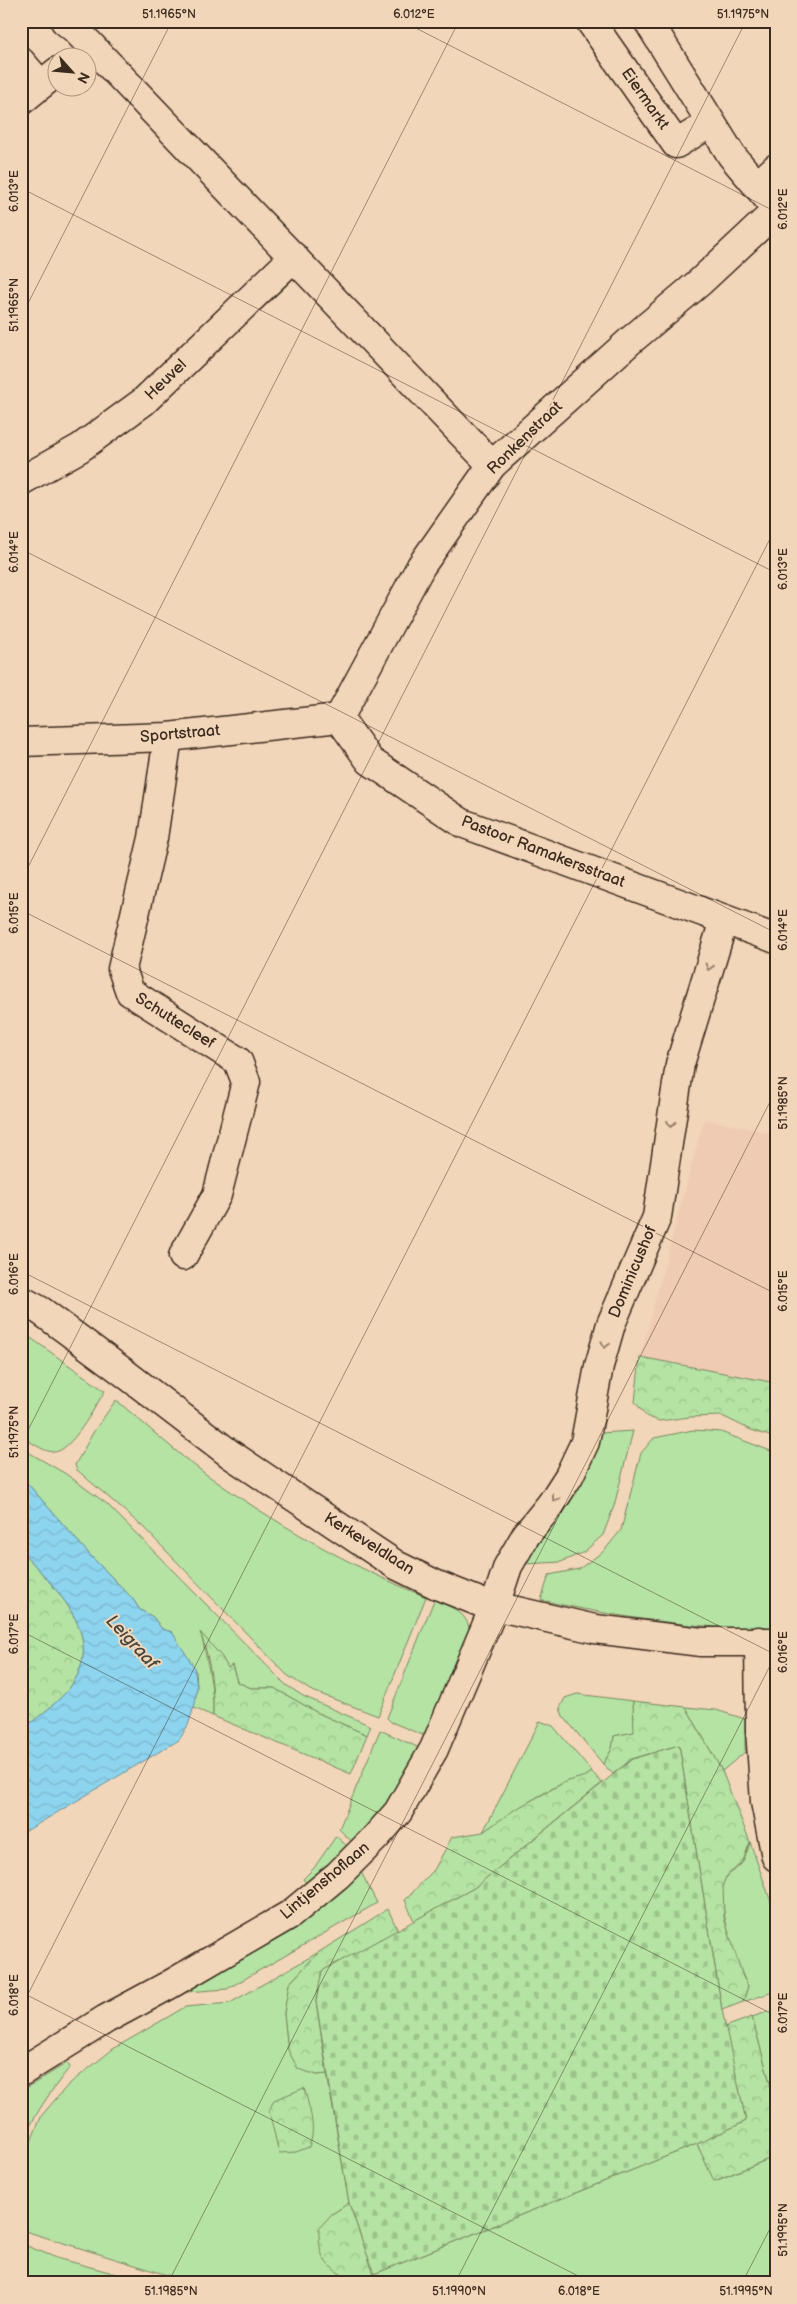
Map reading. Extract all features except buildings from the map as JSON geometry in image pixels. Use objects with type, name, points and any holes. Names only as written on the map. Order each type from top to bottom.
[{"type":"street","points":[[65,21],[81,48]]},
{"type":"street","name":"Eiermarkt","points":[[590,21],[676,144],[710,123]]},
{"type":"street","points":[[648,21],[732,156],[766,177],[776,210]]},
{"type":"street","points":[[21,62],[40,85]]},
{"type":"street","points":[[98,66],[294,257],[492,465]]},
{"type":"street","name":"Ronkenstraat","points":[[339,718],[421,566],[492,465],[630,341],[700,282],[776,210]]},
{"type":"street","name":"Heuvel","points":[[21,481],[80,448],[143,402],[294,257]]},
{"type":"street","name":"Sportstraat","points":[[21,742],[168,737],[339,718]]},
{"type":"street","name":"Pastoor Ramakersstraat","points":[[339,718],[370,761],[462,823],[776,939]]},
{"type":"street","name":"Schuttecleef","points":[[168,737],[153,838],[122,968],[130,992],[238,1061],[246,1082],[217,1195],[183,1256]]},
{"type":"street","name":"Dominicushof","points":[[495,1605],[508,1566],[526,1535],[551,1504],[569,1476],[585,1442],[599,1366],[611,1324],[657,1217],[680,1064],[724,920]]},
{"type":"street","name":"Kerkeveldlaan","points":[[21,1300],[41,1312],[122,1371],[230,1454],[396,1564],[437,1585],[482,1603],[595,1629],[700,1642],[768,1642]]},
{"type":"street","name":"Lintjenshoflaan","points":[[21,2072],[106,2018],[169,1985],[291,1914],[338,1875],[398,1812],[434,1750],[495,1605]]},
{"type":"street","points":[[768,1642],[760,1729],[765,1802],[776,1857]]},
{"type":"shaded area","points":[[704,1119],[776,1134],[776,1438],[751,1430],[722,1416],[690,1417],[659,1421],[646,1416],[635,1402],[640,1357]]},
{"type":"green space","points":[[21,1331],[105,1391],[75,1437],[60,1450],[53,1452],[45,1450],[21,1436]]},
{"type":"green space","points":[[640,1357],[776,1383],[776,1438],[751,1430],[722,1416],[690,1417],[659,1421],[646,1416],[635,1402]]},
{"type":"green space","points":[[116,1400],[195,1466],[259,1510],[341,1557],[426,1597],[378,1716],[310,1690],[287,1675],[143,1527],[77,1470],[75,1465],[94,1431]]},
{"type":"green space","points":[[693,1430],[721,1432],[776,1453],[776,1630],[716,1627],[657,1621],[541,1600],[549,1575],[579,1569],[604,1551],[621,1530],[641,1453],[654,1438]]},
{"type":"green space","points":[[633,1431],[614,1506],[603,1535],[584,1552],[561,1562],[524,1564],[570,1500],[589,1463],[600,1433]]},
{"type":"green space","points":[[21,1448],[66,1474],[107,1504],[286,1685],[303,1696],[371,1726],[367,1735],[318,1713],[274,1688],[251,1688],[237,1682],[232,1665],[228,1668],[201,1634],[211,1684],[213,1716],[194,1708],[197,1686],[196,1672],[172,1632],[162,1629],[153,1617],[140,1610],[132,1598],[89,1554],[21,1476]]},
{"type":"green space","points":[[21,1550],[62,1597],[73,1615],[81,1633],[83,1652],[79,1671],[67,1691],[51,1707],[21,1731]]},
{"type":"green space","points":[[434,1600],[461,1614],[468,1624],[470,1631],[430,1738],[391,1722],[387,1718]]},
{"type":"green space","points":[[200,1632],[222,1657],[228,1668],[232,1665],[237,1682],[251,1688],[274,1688],[318,1713],[367,1735],[351,1774],[213,1716],[211,1673]]},
{"type":"green space","points":[[577,1694],[633,1701],[635,1732],[614,1736],[612,1749],[603,1764],[563,1716],[560,1708],[565,1698]]},
{"type":"green space","points":[[633,1701],[686,1707],[722,1771],[750,1842],[743,1861],[726,1877],[723,1884],[724,1918],[743,1977],[748,1986],[743,2002],[722,2010],[679,1745],[632,1759],[613,1774],[603,1764],[612,1749],[614,1736],[634,1732]]},
{"type":"green space","points":[[686,1707],[716,1710],[745,1719],[745,1752],[722,1771]]},
{"type":"green space","points":[[540,1721],[553,1726],[592,1772],[553,1788],[483,1832]]},
{"type":"green space","points":[[380,1730],[424,1750],[408,1777],[355,1845],[339,1829]]},
{"type":"green space","points":[[679,1745],[722,2010],[746,2121],[697,2144],[374,2274],[349,2203],[346,2186],[316,2001],[322,1971],[474,1888],[632,1759]]},
{"type":"green space","points":[[592,1772],[602,1783],[474,1888],[414,1921],[405,1900],[434,1870],[452,1837],[483,1832],[514,1810],[565,1782],[586,1776]]},
{"type":"green space","points":[[336,1836],[351,1850],[309,1886],[303,1879],[314,1868]]},
{"type":"green space","points":[[750,1842],[776,1916],[776,1991],[743,2002],[748,1986],[729,1935],[722,1892],[725,1880],[744,1860]]},
{"type":"green space","points":[[361,1872],[377,1903],[227,1989],[187,1992],[301,1921]]},
{"type":"green space","points":[[388,1909],[398,1931],[322,1971],[316,2001],[327,2074],[317,2075],[298,2069],[288,2050],[284,2013],[289,1984],[319,1952]]},
{"type":"green space","points":[[319,1952],[289,1984],[284,2013],[288,2050],[317,2075],[327,2074],[349,2203],[332,2214],[339,2272],[353,2278],[369,2277],[697,2144],[715,2181],[776,2156],[776,2283],[193,2283],[25,2231],[21,2220],[21,2189],[25,2155],[42,2115],[68,2085],[113,2049],[185,2007],[230,2003]]},
{"type":"green space","points":[[776,2009],[776,2105],[752,2017]]},
{"type":"green space","points":[[752,2017],[776,2105],[776,2156],[714,2181],[697,2144],[746,2121],[725,2027]]},
{"type":"green space","points":[[67,2063],[70,2067],[42,2105],[21,2146],[21,2094],[28,2087]]},
{"type":"green space","points":[[304,2088],[312,2125],[309,2147],[296,2152],[279,2153],[269,2111],[274,2100]]},
{"type":"green space","points":[[349,2203],[374,2274],[364,2280],[349,2278],[329,2265],[324,2258],[319,2241],[319,2228],[332,2214]]},
{"type":"green space","points":[[22,2244],[57,2258],[150,2283],[55,2283],[21,2277]]},
{"type":"water","name":"Leigraaf","points":[[21,1476],[89,1554],[132,1598],[140,1610],[153,1617],[162,1629],[172,1632],[194,1667],[197,1686],[195,1704],[188,1725],[179,1740],[21,1834],[21,1731],[51,1707],[67,1691],[79,1671],[83,1652],[81,1633],[73,1615],[62,1597],[21,1550]]}]
